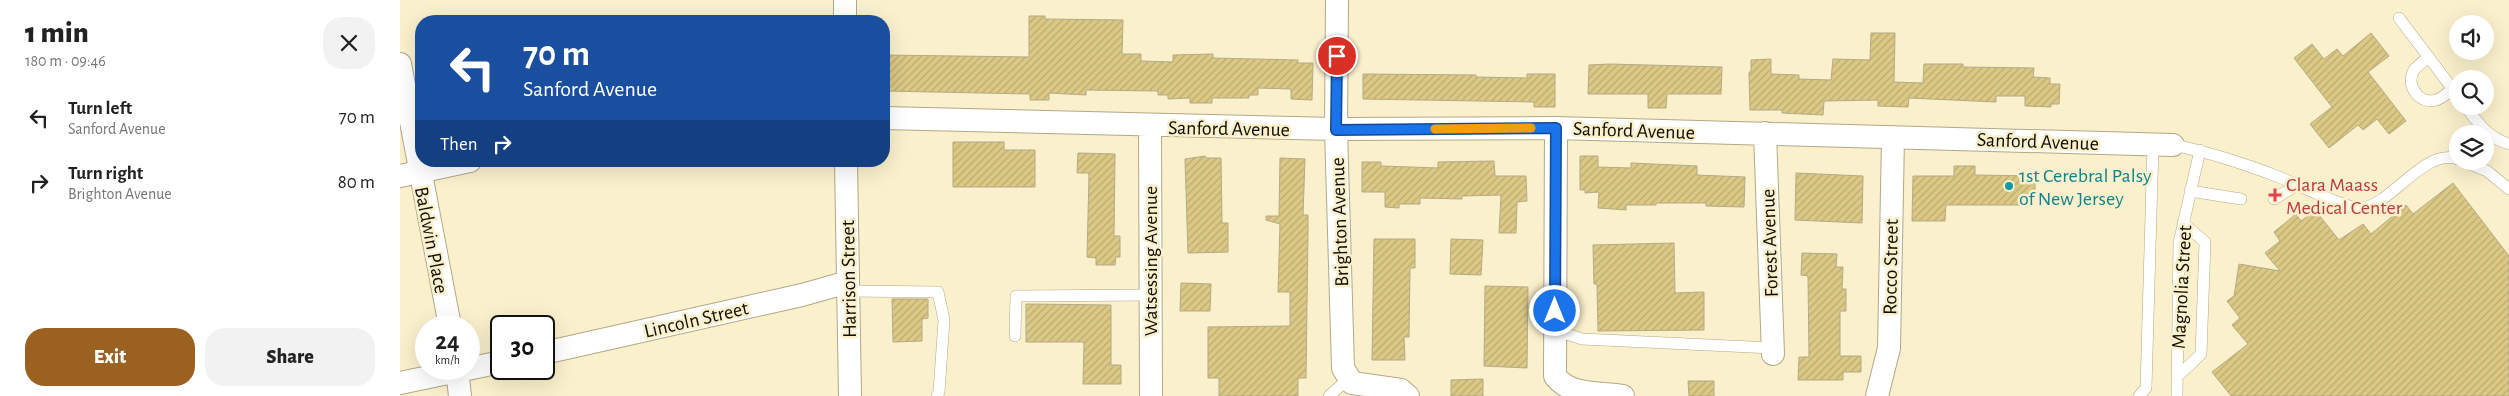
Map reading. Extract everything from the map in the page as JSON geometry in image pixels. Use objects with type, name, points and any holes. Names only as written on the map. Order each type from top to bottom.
[{"type":"street","points":[[845,0],[845,15]]},
{"type":"street","name":"Brighton Avenue","points":[[1337,0],[1336,130],[1343,368],[1348,379]]},
{"type":"street","name":"Baldwin Place","points":[[400,64],[410,174],[447,315]]},
{"type":"street","name":"Sanford Avenue","points":[[890,118],[1336,130],[1556,128],[2163,144]]},
{"type":"street","name":"Watsessing Avenue","points":[[1150,126],[1151,396]]},
{"type":"street","points":[[1556,128],[1555,376],[1562,388],[1575,393],[1623,396]]},
{"type":"street","name":"Forest Avenue","points":[[1765,133],[1772,351]]},
{"type":"street","name":"Rocco Street","points":[[1877,396],[1889,348],[1893,137]]},
{"type":"street","points":[[410,174],[442,167]]},
{"type":"street","name":"Harrison Street","points":[[846,167],[850,396]]},
{"type":"street","name":"Lincoln Street","points":[[555,351],[848,286]]},
{"type":"street","points":[[1348,379],[1352,383],[1402,390],[1408,396]]},
{"type":"street","points":[[400,383],[415,380]]},
{"type":"street","points":[[459,380],[460,396]]},
{"type":"lane","points":[[2399,18],[2449,85]]},
{"type":"lane","points":[[2429,57],[2414,70],[2411,82],[2413,92],[2424,100],[2436,100],[2449,95]]},
{"type":"lane","points":[[2473,115],[2486,132],[2498,141],[2509,144]]},
{"type":"lane","points":[[2139,396],[2146,388],[2163,144],[2200,150],[2297,185],[2345,205],[2362,208],[2377,201],[2430,162],[2449,159]]},
{"type":"lane","name":"Magnolia Street","points":[[2177,396],[2179,243],[2200,150]]},
{"type":"lane","points":[[2486,170],[2509,189]]},
{"type":"lane","points":[[2274,199],[2297,185]]},
{"type":"lane","points":[[2190,191],[2241,200]]},
{"type":"lane","points":[[2177,377],[2201,354],[2205,242],[2183,223]]},
{"type":"lane","points":[[848,286],[938,292],[944,320],[939,392],[937,396]]},
{"type":"lane","points":[[1015,336],[1016,296],[1150,295]]},
{"type":"lane","points":[[1555,330],[1582,339],[1772,351]]},
{"type":"lane","points":[[1329,396],[1348,379]]},
{"type":"building","points":[[1029,16],[1045,16],[1045,19],[1123,20],[1122,54],[1141,54],[1141,61],[1173,62],[1173,55],[1213,54],[1213,58],[1298,60],[1298,63],[1313,63],[1312,100],[1291,99],[1291,89],[1258,88],[1258,95],[1249,95],[1249,98],[1212,98],[1212,103],[1190,103],[1190,98],[1168,99],[1168,95],[1158,95],[1158,91],[1086,90],[1086,95],[1049,93],[1049,100],[1030,100],[1030,94],[890,91],[890,55],[1029,57]]},
{"type":"building","points":[[1871,33],[1895,33],[1894,82],[1923,83],[1924,64],[1963,64],[1963,67],[2034,68],[2033,77],[2050,78],[2050,84],[2060,84],[2059,104],[2051,104],[2051,107],[2025,106],[2025,96],[1996,96],[1996,102],[1909,98],[1908,107],[1878,106],[1878,100],[1824,101],[1823,115],[1782,113],[1782,110],[1750,110],[1749,72],[1751,72],[1751,60],[1771,59],[1771,74],[1799,75],[1799,79],[1831,80],[1833,59],[1870,60]]},
{"type":"building","points":[[2371,33],[2389,56],[2368,72],[2406,121],[2389,134],[2377,119],[2363,130],[2358,125],[2329,148],[2310,124],[2332,107],[2294,58],[2312,44],[2324,59],[2337,49],[2343,56]]},
{"type":"building","points":[[1589,65],[1722,67],[1721,94],[1667,94],[1666,108],[1648,108],[1648,94],[1588,94]]},
{"type":"building","points":[[1363,74],[1476,75],[1476,77],[1527,78],[1527,74],[1555,74],[1555,107],[1534,107],[1534,102],[1363,99]]},
{"type":"building","points":[[953,142],[1004,142],[1004,150],[1035,150],[1035,187],[953,187]]},
{"type":"building","points":[[1078,153],[1115,154],[1114,236],[1120,236],[1120,257],[1116,257],[1115,265],[1096,265],[1096,258],[1087,257],[1089,175],[1088,173],[1077,173]]},
{"type":"building","points":[[1205,156],[1206,158],[1221,158],[1222,223],[1228,223],[1228,252],[1188,253],[1185,159]]},
{"type":"building","points":[[1580,156],[1598,156],[1598,167],[1631,168],[1631,163],[1697,166],[1697,175],[1745,177],[1744,207],[1706,206],[1706,203],[1656,203],[1656,205],[1626,205],[1626,210],[1598,208],[1599,192],[1585,193],[1585,190],[1580,190]]},
{"type":"building","points":[[1280,158],[1305,159],[1303,215],[1308,215],[1306,378],[1298,378],[1298,396],[1219,396],[1219,378],[1208,378],[1208,327],[1290,326],[1290,292],[1278,292],[1280,224],[1266,220],[1266,216],[1279,216]]},
{"type":"building","points":[[1494,161],[1495,176],[1526,176],[1527,201],[1517,202],[1516,233],[1499,233],[1501,195],[1462,196],[1462,199],[1420,198],[1420,204],[1399,204],[1399,208],[1385,207],[1385,192],[1362,192],[1362,162],[1381,162],[1381,166],[1438,168],[1438,162]]},
{"type":"building","points":[[1954,166],[1975,166],[1975,175],[2035,176],[2035,196],[2026,196],[2026,205],[1946,205],[1945,221],[1912,221],[1913,176],[1954,176]]},
{"type":"building","points":[[1796,173],[1863,176],[1862,223],[1795,220]]},
{"type":"building","points":[[2453,183],[2509,256],[2509,396],[2231,396],[2212,372],[2248,344],[2232,325],[2240,318],[2227,301],[2234,296],[2239,264],[2280,271],[2265,253],[2280,241],[2274,232],[2296,214],[2301,221],[2315,210],[2339,240],[2363,224],[2371,234],[2406,205],[2413,214]]},
{"type":"building","points":[[1374,239],[1415,239],[1415,268],[1410,268],[1409,337],[1404,337],[1405,360],[1372,360]]},
{"type":"building","points":[[1451,239],[1483,240],[1481,275],[1450,274]]},
{"type":"building","points":[[1674,243],[1675,293],[1704,292],[1704,330],[1598,331],[1597,284],[1594,284],[1593,245]]},
{"type":"building","points":[[1802,253],[1837,254],[1836,267],[1843,267],[1842,289],[1846,289],[1846,311],[1840,311],[1840,356],[1861,356],[1861,372],[1843,372],[1843,380],[1798,380],[1799,357],[1809,357],[1808,276],[1801,275]]},
{"type":"building","points":[[1181,283],[1211,284],[1210,311],[1180,311]]},
{"type":"building","points":[[1485,286],[1528,287],[1527,368],[1484,366]]},
{"type":"building","points":[[892,299],[928,299],[928,318],[922,319],[922,341],[893,342]]},
{"type":"building","points":[[1026,304],[1111,305],[1111,365],[1121,365],[1121,384],[1083,384],[1084,342],[1026,342]]},
{"type":"building","points":[[1483,379],[1483,396],[1451,396],[1451,380]]},
{"type":"building","points":[[1688,381],[1714,381],[1714,396],[1689,396]]},
{"type":"slow traffic","points":[[1435,129],[1531,128]]},
{"type":"place","name":"1st Cerebral Palsy of New Jersey","points":[[2009,186]]},
{"type":"place","name":"Clara Maass Medical Center","points":[[2275,195]]},
{"type":"route","points":[[1337,56],[1336,130],[1556,128],[1555,311]]}]
